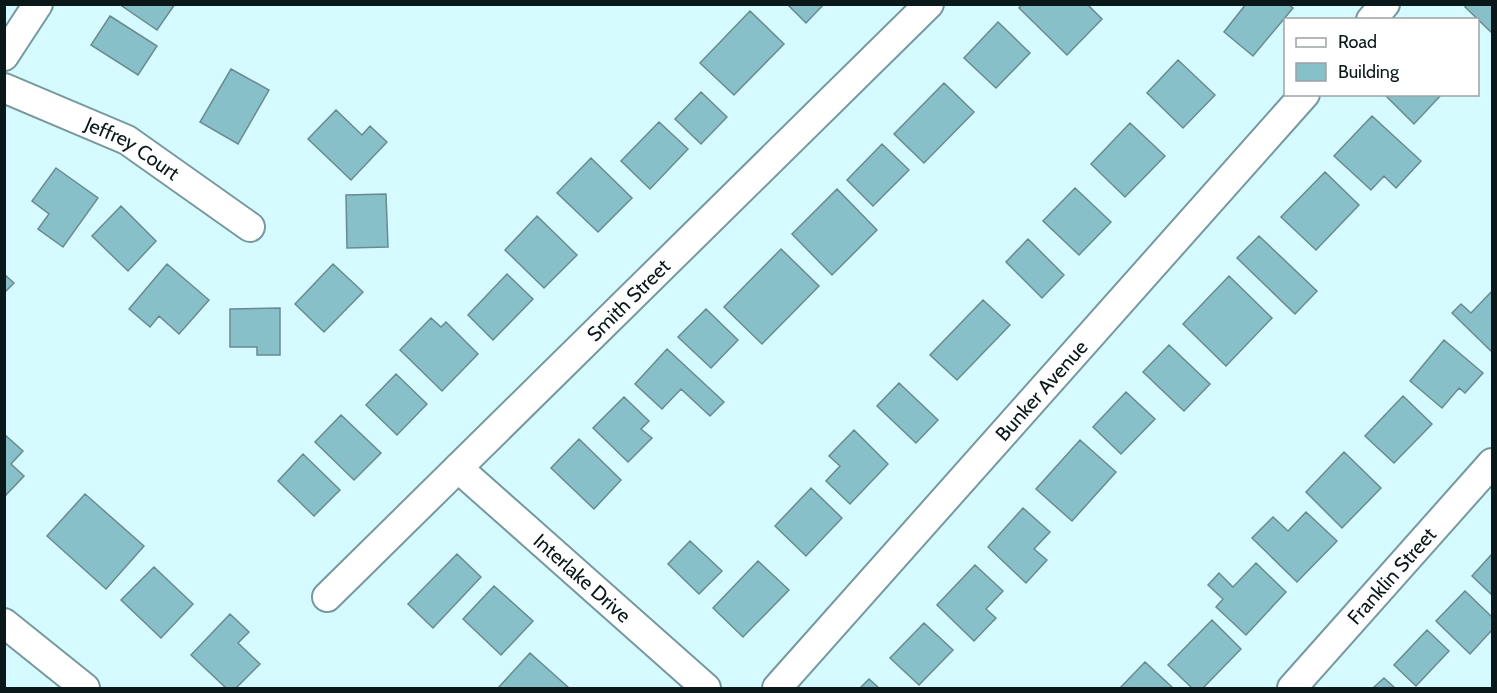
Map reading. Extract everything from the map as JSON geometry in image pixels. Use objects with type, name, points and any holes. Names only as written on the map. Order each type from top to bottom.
[{"type":"street","name":"Smith Street","points":[[327,597],[929,4]]},
{"type":"street","points":[[1373,18],[1384,4]]},
{"type":"street","points":[[4,56],[30,7]]},
{"type":"street","name":"Jeffrey Court","points":[[4,87],[127,140],[250,227]]},
{"type":"street","name":"Bunker Avenue","points":[[777,688],[1303,96]]},
{"type":"street","name":"Franklin Street","points":[[1292,688],[1492,463]]},
{"type":"street","name":"Interlake Drive","points":[[458,468],[706,688]]},
{"type":"street","points":[[4,623],[86,688]]},
{"type":"building","points":[[123,4],[175,4],[157,30],[122,6]]},
{"type":"building","points":[[787,4],[824,4],[806,23]]},
{"type":"building","points":[[1022,4],[1087,4],[1102,19],[1067,55],[1019,8]]},
{"type":"building","points":[[1246,4],[1288,4],[1293,8],[1253,56],[1224,32]]},
{"type":"building","points":[[1467,4],[1492,4],[1492,33],[1479,18],[1465,7]]},
{"type":"building","points":[[750,11],[784,44],[734,95],[700,63]]},
{"type":"building","points":[[110,16],[157,46],[138,75],[91,45]]},
{"type":"building","points":[[998,22],[1030,53],[996,88],[964,58]]},
{"type":"building","points":[[1178,60],[1215,95],[1183,128],[1147,93]]},
{"type":"building","points":[[231,69],[269,90],[238,144],[200,122]]},
{"type":"building","points":[[944,83],[974,112],[924,163],[894,134]]},
{"type":"building","points":[[701,92],[727,117],[701,144],[675,119]]},
{"type":"building","points":[[1386,96],[1440,96],[1414,124]]},
{"type":"building","points":[[336,110],[362,135],[370,126],[387,142],[351,180],[308,139]]},
{"type":"building","points":[[1372,116],[1421,161],[1396,188],[1384,176],[1371,190],[1334,156]]},
{"type":"building","points":[[659,122],[688,149],[650,189],[621,161]]},
{"type":"building","points":[[1130,123],[1165,156],[1125,197],[1091,164]]},
{"type":"building","points":[[882,144],[909,170],[873,206],[847,180]]},
{"type":"building","points":[[591,158],[632,198],[598,232],[557,193]]},
{"type":"building","points":[[56,168],[98,198],[63,247],[38,229],[49,214],[32,201]]},
{"type":"building","points":[[1325,172],[1359,205],[1316,250],[1281,217]]},
{"type":"building","points":[[1075,188],[1111,222],[1079,255],[1043,221]]},
{"type":"building","points":[[837,189],[877,230],[832,275],[792,234]]},
{"type":"building","points":[[386,194],[388,247],[347,248],[346,195]]},
{"type":"building","points":[[121,206],[156,241],[128,271],[92,236]]},
{"type":"building","points":[[537,216],[577,255],[544,288],[505,250]]},
{"type":"building","points":[[1259,236],[1317,291],[1295,314],[1237,258]]},
{"type":"building","points":[[1028,239],[1064,275],[1042,298],[1006,262]]},
{"type":"building","points":[[781,249],[819,286],[762,344],[724,307]]},
{"type":"building","points":[[167,264],[209,300],[179,334],[159,316],[150,327],[129,309]]},
{"type":"building","points":[[333,264],[363,292],[324,332],[295,304]]},
{"type":"building","points":[[4,274],[14,283],[4,293]]},
{"type":"building","points":[[507,274],[533,299],[493,340],[468,315]]},
{"type":"building","points":[[1229,276],[1272,318],[1226,366],[1183,324]]},
{"type":"building","points":[[1492,291],[1492,352],[1452,313],[1461,304],[1471,313]]},
{"type":"building","points":[[983,300],[1010,325],[957,380],[930,355]]},
{"type":"building","points":[[280,308],[280,355],[257,355],[257,347],[230,347],[230,309]]},
{"type":"building","points":[[706,309],[738,340],[711,368],[678,337]]},
{"type":"building","points":[[431,318],[441,327],[446,322],[478,354],[442,391],[400,350]]},
{"type":"building","points":[[1444,340],[1483,373],[1465,393],[1459,388],[1442,408],[1410,381]]},
{"type":"building","points":[[1169,345],[1210,384],[1184,411],[1143,372]]},
{"type":"building","points":[[667,349],[724,402],[710,416],[681,389],[662,409],[635,384]]},
{"type":"building","points":[[396,374],[427,404],[397,435],[366,405]]},
{"type":"building","points":[[899,383],[938,420],[916,443],[877,406]]},
{"type":"building","points":[[1126,392],[1155,419],[1121,454],[1093,427]]},
{"type":"building","points":[[1403,396],[1432,424],[1394,463],[1365,436]]},
{"type":"building","points":[[624,397],[649,421],[641,429],[652,438],[628,462],[593,428]]},
{"type":"building","points":[[341,415],[381,453],[354,480],[315,442]]},
{"type":"building","points":[[854,430],[888,464],[850,504],[826,481],[840,466],[829,456]]},
{"type":"building","points":[[4,434],[23,451],[11,464],[24,476],[4,497]]},
{"type":"building","points":[[579,439],[621,480],[594,509],[551,468]]},
{"type":"building","points":[[1080,440],[1116,472],[1072,521],[1036,489]]},
{"type":"building","points":[[1344,452],[1381,488],[1342,528],[1306,492]]},
{"type":"building","points":[[303,454],[340,490],[314,516],[278,481]]},
{"type":"building","points":[[811,488],[842,518],[806,556],[775,526]]},
{"type":"building","points":[[85,494],[144,546],[106,589],[47,536]]},
{"type":"building","points":[[1023,508],[1050,532],[1034,549],[1047,560],[1026,583],[988,547]]},
{"type":"building","points":[[1306,512],[1337,541],[1297,582],[1252,538],[1273,517],[1288,531]]},
{"type":"building","points":[[690,541],[722,571],[699,594],[668,564]]},
{"type":"building","points":[[457,554],[481,577],[433,628],[408,604]]},
{"type":"building","points":[[1492,554],[1492,595],[1472,576]]},
{"type":"building","points":[[758,561],[789,590],[743,637],[713,608]]},
{"type":"building","points":[[1256,563],[1286,592],[1246,635],[1216,607],[1223,599],[1208,585],[1219,573],[1233,587]]},
{"type":"building","points":[[975,565],[1003,591],[986,609],[996,618],[974,641],[937,605]]},
{"type":"building","points":[[154,567],[193,604],[161,638],[121,600]]},
{"type":"building","points":[[494,586],[533,621],[501,655],[463,619]]},
{"type":"building","points":[[1465,591],[1492,617],[1492,630],[1470,654],[1436,621]]},
{"type":"building","points":[[230,614],[249,632],[238,643],[260,664],[236,688],[226,688],[191,655]]},
{"type":"building","points":[[1212,620],[1241,649],[1203,688],[1192,688],[1168,665]]},
{"type":"building","points":[[924,623],[953,650],[919,685],[890,658]]},
{"type":"building","points":[[1427,630],[1449,651],[1416,686],[1394,665]]},
{"type":"building","points":[[530,653],[569,688],[498,688]]},
{"type":"building","points":[[1145,662],[1173,688],[1120,688]]},
{"type":"building","points":[[1384,678],[1395,688],[1373,688]]},
{"type":"building","points":[[869,679],[879,688],[860,688]]}]
